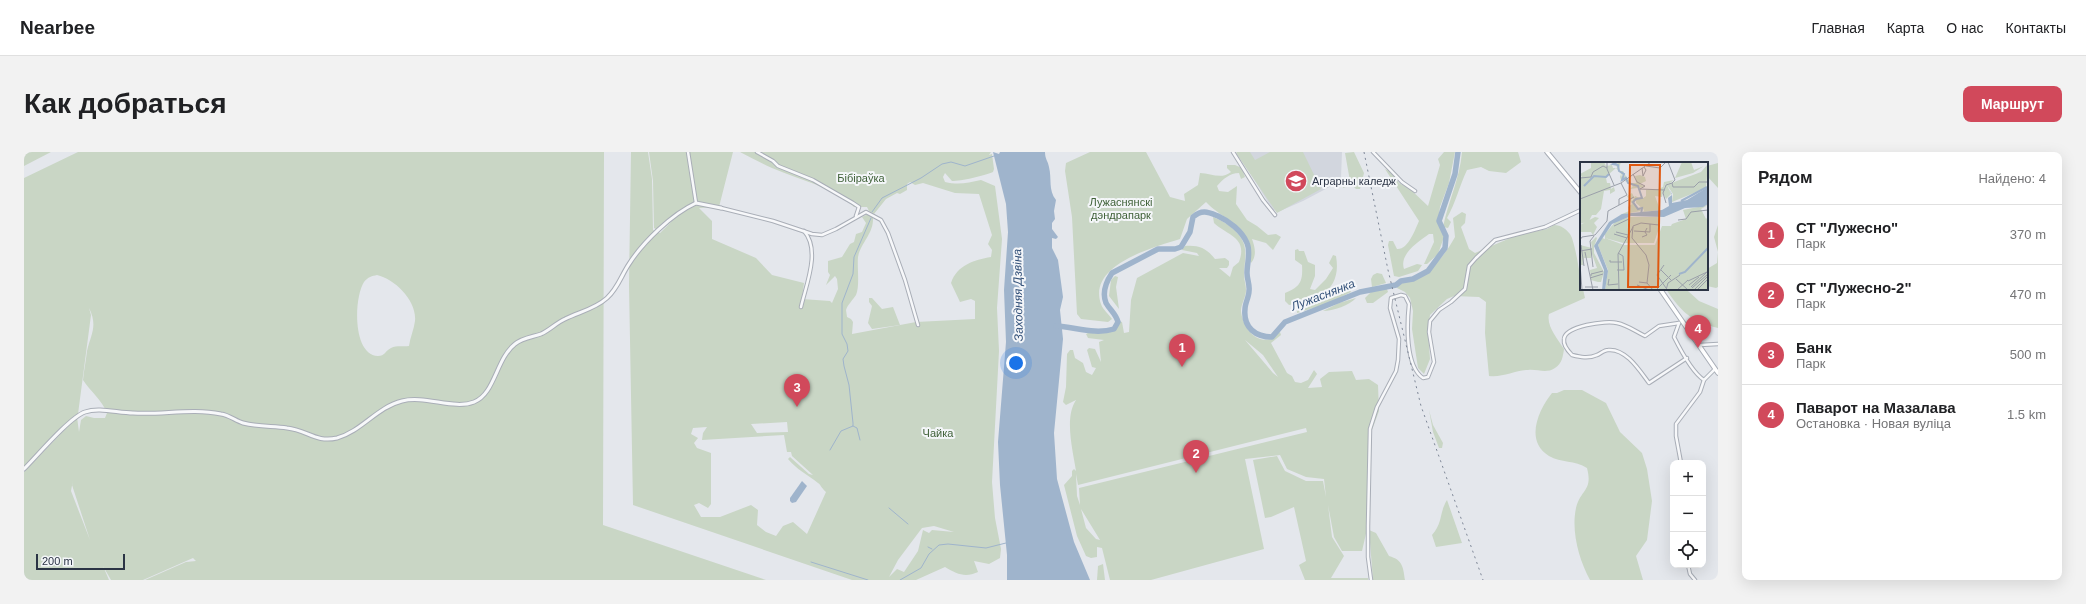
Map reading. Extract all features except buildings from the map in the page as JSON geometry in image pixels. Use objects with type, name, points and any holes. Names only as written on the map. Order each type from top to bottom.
[{"type":"main road","points":[[1547,152],[1580,192]]},
{"type":"main road","points":[[1661,290],[1718,373]]},
{"type":"street","points":[[688,152],[696,203]]},
{"type":"street","points":[[757,152],[773,161],[778,166],[830,189],[881,220],[888,233],[906,280],[918,324]]},
{"type":"street","points":[[1233,152],[1263,200],[1276,215]]},
{"type":"street","points":[[1372,152],[1382,160],[1402,182],[1414,191]]},
{"type":"street","points":[[24,469],[75,417],[91,410],[135,414],[177,410],[222,414],[242,423],[262,427],[298,429],[320,440],[326,440],[350,432],[388,406],[404,400],[426,399],[465,404],[474,402],[483,396],[490,387],[502,357],[515,344],[542,334],[563,320],[599,305],[614,292],[630,263],[658,230],[681,211],[696,203],[721,208],[822,235],[846,224],[866,212]]},
{"type":"street","points":[[856,217],[859,207]]},
{"type":"street","points":[[1371,580],[1368,557],[1370,429],[1377,407],[1396,371],[1398,360],[1399,339],[1390,308],[1391,298],[1400,295],[1407,299],[1409,304],[1407,339],[1417,374],[1423,378],[1428,377],[1434,362],[1429,332],[1430,321],[1439,310],[1465,290],[1469,266],[1476,258],[1495,240],[1544,227],[1580,210]]},
{"type":"street","points":[[801,307],[812,257],[809,236],[804,230]]},
{"type":"street","points":[[1681,321],[1660,326],[1644,336],[1630,327],[1615,322],[1588,324],[1568,332],[1564,339],[1567,349],[1572,356],[1584,358],[1596,356],[1608,350],[1625,356],[1634,363],[1649,383],[1687,358]]},
{"type":"street","points":[[1681,321],[1674,337],[1687,358],[1704,380]]},
{"type":"street","points":[[1700,345],[1718,344]]},
{"type":"street","points":[[1680,460],[1676,436],[1676,424],[1700,392],[1704,380],[1715,369]]},
{"type":"street","points":[[1689,568],[1690,574],[1695,580]]},
{"type":"shaded area","name":"Аграрны каледж","points":[[1237,152],[1342,152],[1341,178],[1337,183],[1303,201],[1280,211],[1273,210]]},
{"type":"green space","points":[[24,152],[51,152],[24,166]]},
{"type":"green space","points":[[78,152],[604,152],[603,525],[766,580],[145,580],[186,562],[196,561],[193,558],[143,580],[111,580],[103,566],[109,580],[24,580],[24,472],[77,417],[79,432],[81,420],[86,416],[105,418],[107,413],[102,404],[83,380],[87,351],[93,330],[92,314],[89,308],[91,315],[78,414],[24,468],[24,178]],"holes":[[[377,275],[384,277],[404,292],[409,299],[415,313],[415,321],[409,346],[393,347],[382,355],[378,356],[370,353],[363,346],[360,336],[357,312],[358,300],[364,282],[370,277]],[[72,485],[90,540],[71,491]]]},
{"type":"green space","points":[[631,152],[648,152],[652,179],[653,230],[660,233],[673,220],[659,231],[654,228],[653,181],[649,152],[733,152],[719,207],[699,208],[712,221],[712,239],[756,258],[772,275],[804,283],[802,299],[830,301],[832,303],[838,289],[837,279],[835,276],[826,285],[830,275],[828,272],[828,261],[842,257],[850,244],[854,242],[856,234],[862,232],[866,223],[862,217],[868,214],[873,217],[872,228],[858,257],[858,282],[856,295],[846,310],[847,317],[853,322],[852,334],[916,322],[975,319],[975,301],[971,299],[960,302],[951,283],[957,272],[967,264],[991,257],[992,250],[988,244],[992,235],[979,194],[955,193],[923,183],[915,185],[910,182],[907,184],[907,190],[886,199],[874,214],[869,211],[867,207],[854,207],[846,200],[829,190],[772,168],[740,152],[991,152],[989,155],[992,154],[993,172],[978,177],[956,181],[952,181],[945,173],[943,177],[945,182],[950,183],[963,183],[981,180],[995,186],[1002,239],[997,308],[999,351],[992,482],[995,518],[1001,549],[1000,558],[989,564],[974,561],[978,572],[969,575],[957,573],[945,567],[916,580],[852,580],[633,505],[629,285]],"holes":[[[787,422],[788,432],[757,433],[751,424]],[[707,427],[703,433],[702,440],[784,435],[787,452],[791,452],[792,456],[813,475],[809,474],[790,457],[788,459],[798,469],[819,484],[826,492],[807,534],[793,522],[783,526],[776,536],[766,532],[757,525],[758,510],[751,505],[720,517],[701,517],[694,505],[699,503],[708,508],[711,504],[711,453],[697,448],[694,443],[698,438],[691,434],[693,428]],[[934,526],[954,532],[932,530],[929,533],[923,530],[918,551],[904,572],[897,569],[889,577],[898,560],[922,528]]]},
{"type":"green space","name":"Лужаснянскі дэндрапарк","points":[[1090,152],[1146,152],[1170,197],[1185,201],[1184,194],[1198,185],[1200,173],[1223,176],[1231,172],[1227,168],[1227,165],[1235,165],[1242,168],[1245,177],[1241,179],[1239,173],[1230,175],[1217,186],[1219,191],[1228,192],[1237,186],[1236,204],[1247,220],[1268,235],[1276,234],[1281,237],[1273,250],[1266,243],[1252,239],[1255,251],[1251,263],[1248,244],[1243,234],[1234,224],[1206,202],[1187,219],[1180,239],[1155,247],[1126,260],[1113,268],[1104,279],[1099,290],[1101,304],[1112,319],[1108,322],[1081,319],[1077,314],[1072,217],[1065,171],[1066,163]]},
{"type":"green space","name":"Аграрны каледж","points":[[1250,152],[1255,160],[1270,152],[1303,152],[1321,189],[1277,213],[1236,153]]},
{"type":"green space","points":[[1354,152],[1364,173],[1360,189],[1356,189],[1352,185],[1343,188],[1343,184],[1350,181],[1345,153]]},
{"type":"green space","points":[[1444,152],[1455,152],[1449,183],[1440,207],[1438,222],[1444,237],[1438,254],[1427,264],[1424,264],[1434,242],[1433,234],[1429,234],[1410,249],[1404,258],[1404,269],[1417,264],[1422,265],[1418,271],[1399,277],[1394,276],[1388,245],[1389,241],[1393,241],[1397,249],[1405,246],[1411,239],[1419,221],[1385,169],[1391,172],[1399,183],[1410,189],[1428,206],[1440,165],[1438,159]]},
{"type":"green space","points":[[1462,152],[1518,152],[1521,162],[1506,173],[1489,171],[1481,167],[1467,170],[1447,218],[1451,222],[1448,228],[1443,227],[1459,171]]},
{"type":"green space","points":[[1718,163],[1718,188],[1708,177],[1708,166]]},
{"type":"green space","points":[[1462,212],[1466,214],[1465,223],[1461,227],[1469,249],[1475,253],[1515,236],[1547,229],[1554,225],[1567,230],[1570,234],[1576,252],[1579,269],[1580,290],[1583,290],[1585,298],[1549,314],[1549,323],[1551,328],[1564,349],[1561,362],[1552,370],[1523,370],[1499,376],[1489,376],[1485,333],[1486,302],[1479,297],[1454,296],[1447,299],[1430,315],[1428,331],[1430,359],[1424,374],[1418,368],[1412,329],[1413,311],[1410,298],[1405,292],[1397,288],[1399,282],[1418,277],[1433,267],[1445,253],[1455,237],[1453,218]]},
{"type":"green space","points":[[1213,217],[1227,224],[1239,235],[1244,244],[1244,275],[1246,290],[1241,311],[1246,327],[1254,336],[1264,340],[1271,338],[1280,332],[1281,335],[1271,343],[1287,373],[1292,376],[1295,382],[1301,383],[1308,380],[1314,370],[1317,374],[1308,388],[1322,387],[1320,379],[1329,372],[1352,371],[1356,380],[1369,379],[1378,385],[1379,411],[1372,430],[1368,525],[1362,551],[1342,551],[1334,537],[1328,505],[1332,537],[1344,556],[1331,578],[1368,578],[1368,580],[1305,580],[1299,565],[1306,561],[1294,507],[1265,518],[1253,460],[1277,456],[1285,471],[1306,481],[1323,481],[1326,497],[1324,479],[1306,477],[1287,469],[1280,455],[1245,459],[1264,549],[1151,580],[1110,580],[1102,548],[1097,547],[1097,557],[1091,558],[1086,556],[1077,536],[1064,485],[1072,476],[1072,471],[1074,469],[1076,471],[1070,435],[1070,425],[1072,407],[1076,400],[1066,405],[1063,402],[1066,387],[1067,354],[1070,350],[1073,350],[1075,358],[1083,363],[1086,372],[1092,375],[1096,368],[1092,367],[1087,350],[1089,348],[1095,349],[1101,362],[1099,342],[1104,340],[1088,338],[1086,334],[1091,332],[1108,332],[1115,327],[1119,321],[1122,322],[1124,333],[1129,332],[1131,300],[1137,278],[1183,253],[1199,256],[1197,253],[1182,250],[1185,246],[1202,248],[1215,259],[1225,258],[1229,261],[1229,265],[1227,268],[1219,268],[1230,277],[1233,267],[1239,262],[1241,247],[1235,238],[1214,223]],"holes":[[[1245,340],[1263,355],[1278,377],[1273,373]],[[1306,428],[1307,432],[1079,488],[1080,505],[1077,496],[1076,474],[1078,485]],[[1081,509],[1100,540],[1096,539],[1086,528]]]},
{"type":"green space","points":[[1718,225],[1718,252],[1714,237]]},
{"type":"green space","points":[[1298,249],[1299,251],[1304,251],[1308,262],[1315,265],[1315,276],[1310,289],[1315,290],[1326,279],[1333,268],[1329,263],[1333,255],[1336,256],[1337,268],[1335,277],[1326,292],[1318,297],[1289,305],[1285,301],[1285,293],[1300,283],[1302,276],[1302,265],[1295,260],[1295,250]]},
{"type":"green space","points":[[1718,252],[1718,287],[1716,288],[1708,286],[1708,268],[1717,263]]},
{"type":"green space","points":[[1377,273],[1382,274],[1386,283],[1372,287],[1371,279],[1373,275]]},
{"type":"green space","points":[[1115,276],[1118,277],[1116,287],[1119,309],[1109,296],[1111,280]]},
{"type":"green space","points":[[1387,289],[1388,292],[1373,303],[1367,303],[1365,298],[1372,291]]},
{"type":"green space","points":[[1350,290],[1351,292],[1327,304],[1297,313],[1297,309],[1307,304],[1327,299],[1338,293]]},
{"type":"green space","points":[[1667,290],[1688,291],[1699,301],[1718,309],[1718,328],[1694,319],[1677,304]]},
{"type":"green space","points":[[869,298],[872,298],[882,309],[893,307],[900,325],[872,329],[868,323],[872,306],[869,302]]},
{"type":"green space","points":[[1356,298],[1350,303],[1341,307],[1323,311],[1339,303]]},
{"type":"green space","points":[[1564,390],[1582,390],[1606,403],[1620,432],[1642,453],[1647,469],[1652,501],[1647,540],[1636,556],[1643,580],[1590,580],[1582,564],[1575,536],[1575,517],[1578,502],[1589,481],[1587,468],[1582,465],[1558,460],[1549,456],[1541,450],[1537,442],[1536,434],[1536,425],[1547,400],[1552,393],[1557,393]]},
{"type":"green space","points":[[1429,410],[1433,425],[1443,443],[1442,448],[1439,448],[1433,432]]},
{"type":"green space","points":[[1447,500],[1462,543],[1436,547],[1432,535],[1438,526]]},
{"type":"green space","points":[[1369,530],[1376,533],[1389,556],[1400,562],[1403,568],[1405,580],[1373,580]]},
{"type":"green space","points":[[1103,564],[1105,580],[1097,580],[1098,566]]},
{"type":"water","name":"Заходняя Дзвіна","points":[[993,152],[999,154],[1000,152],[1045,152],[1049,165],[1051,188],[1056,200],[1054,211],[1055,219],[1052,223],[1052,229],[1058,237],[1056,239],[1052,238],[1052,248],[1058,260],[1063,297],[1060,310],[1063,339],[1054,433],[1057,479],[1074,542],[1090,580],[1007,580],[1007,555],[1000,485],[998,442],[1006,342],[1004,290],[1008,232],[1006,204]]},
{"type":"water","points":[[802,481],[807,486],[796,502],[792,503],[790,498]]},
{"type":"waterway","name":"Лужаснянка","points":[[1056,326],[1092,331],[1107,331],[1114,329],[1118,322],[1106,303],[1104,295],[1106,284],[1112,273],[1158,249],[1175,249],[1181,247],[1190,232],[1193,217],[1202,212],[1211,213],[1226,221],[1235,227],[1245,239],[1249,254],[1247,273],[1249,289],[1245,307],[1246,321],[1252,330],[1266,337],[1272,337],[1285,322],[1360,292],[1396,285],[1401,281],[1413,279],[1428,271],[1445,248],[1446,236],[1439,221],[1455,174],[1458,152]]},
{"type":"waterway","points":[[872,212],[882,198],[921,178],[942,164],[951,162],[965,166],[994,156]]},
{"type":"waterway","points":[[830,450],[841,431],[853,426],[849,385],[843,359],[848,351],[847,344],[842,334],[842,303],[853,274],[854,257],[871,218]]},
{"type":"waterway","points":[[853,426],[857,428],[860,440]]},
{"type":"waterway","points":[[889,508],[908,524]]},
{"type":"waterway","points":[[900,580],[921,568],[929,554],[939,545],[948,544],[986,548],[1006,543]]},
{"type":"waterway","points":[[928,547],[932,549]]},
{"type":"waterway","points":[[811,562],[868,580]]},
{"type":"railway","points":[[1364,152],[1388,270],[1421,406],[1483,580]]},
{"type":"place","name":"Аграрны каледж","points":[[1296,181]]},
{"type":"place","name":"Паварот на Мазалава","points":[[1698,348]]},
{"type":"place","name":"СТ \"Лужесно\"","points":[[1182,367]]},
{"type":"place","name":"Банк","points":[[797,407]]},
{"type":"place","name":"СТ \"Лужесно-2\"","points":[[1196,473]]},
{"type":"park label","name":"Бібіраўка","points":[[861,178]]},
{"type":"park label","name":"Чайка","points":[[938,433]]}]
